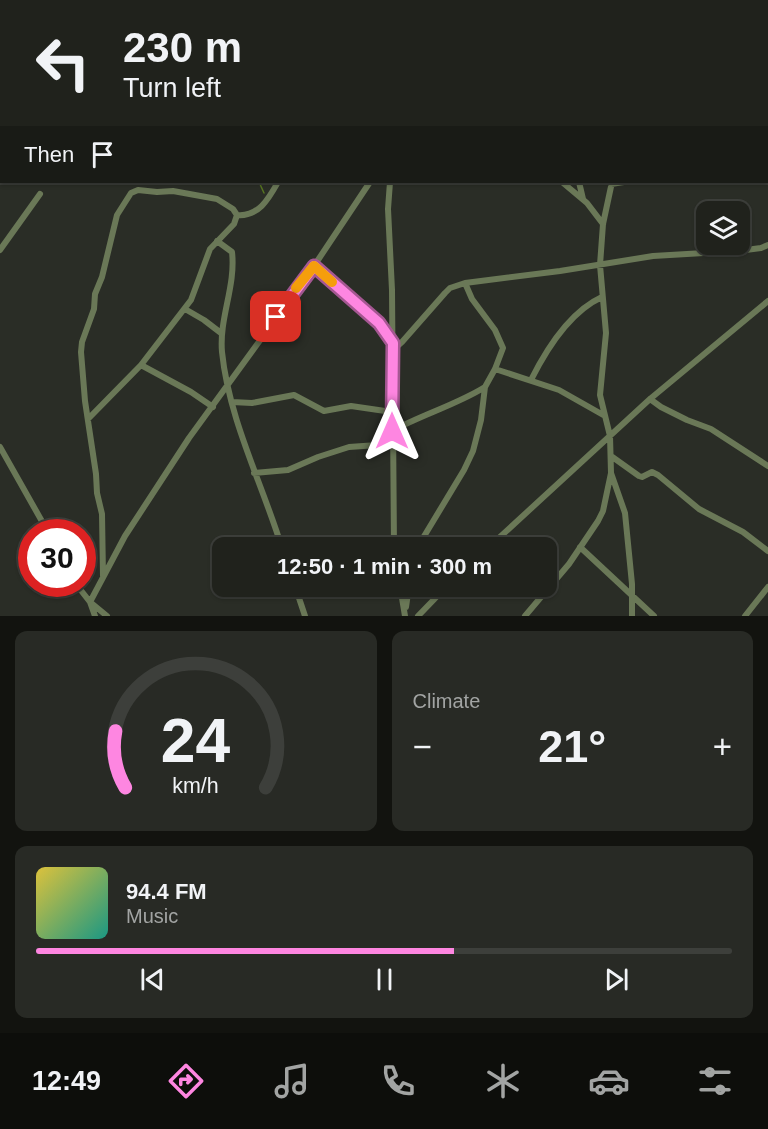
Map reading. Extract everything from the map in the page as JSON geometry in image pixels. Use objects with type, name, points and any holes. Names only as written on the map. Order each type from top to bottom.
[{"type":"street","points":[[103,578],[102,514],[97,494],[81,358],[82,342],[94,309],[95,294],[102,277],[114,224],[125,200],[131,193],[138,190],[188,193],[217,198],[233,209],[237,215],[242,216],[259,210],[267,202],[277,183]]},
{"type":"street","points":[[90,602],[125,536],[189,438],[314,266],[369,183]]},
{"type":"street","points":[[390,183],[387,209],[393,346],[394,537]]},
{"type":"street","points":[[563,183],[583,199],[603,224]]},
{"type":"street","points":[[579,183],[583,199]]},
{"type":"street","points":[[525,616],[569,564],[603,511],[611,473],[610,436],[600,394],[606,333],[600,265],[603,224],[611,183]]},
{"type":"street","points":[[0,250],[40,194]]},
{"type":"street","points":[[88,419],[141,365],[184,309],[195,292],[210,249],[234,224],[237,215]]},
{"type":"street","points":[[218,241],[231,250],[233,265],[221,333],[225,374],[254,473],[264,493],[278,537]]},
{"type":"street","points":[[393,346],[402,342],[450,288],[465,283],[652,256],[738,251],[768,245]]},
{"type":"street","points":[[314,266],[379,323],[393,346]]},
{"type":"street","points":[[424,537],[473,451],[486,387],[503,348],[495,330],[472,299],[465,283]]},
{"type":"street","points":[[531,380],[561,332],[576,316],[602,297]]},
{"type":"street","points":[[500,537],[650,399],[768,301]]},
{"type":"street","points":[[184,309],[221,333]]},
{"type":"street","points":[[141,365],[167,378],[213,407]]},
{"type":"street","points":[[495,369],[559,390],[606,417]]},
{"type":"street","points":[[392,431],[421,416],[466,399],[486,387]]},
{"type":"street","points":[[232,402],[252,403],[294,394],[324,411],[351,406],[392,412]]},
{"type":"street","points":[[650,399],[687,420],[711,429],[768,466]]},
{"type":"street","points":[[254,473],[288,470],[349,447],[392,444]]},
{"type":"street","points":[[0,447],[41,519]]},
{"type":"street","points":[[610,456],[639,476],[652,472],[658,475],[699,508],[743,532],[768,551]]},
{"type":"street","points":[[0,459],[10,464]]},
{"type":"street","points":[[611,473],[625,513],[632,616]]},
{"type":"street","points":[[580,547],[654,616]]},
{"type":"street","points":[[745,616],[768,587]]},
{"type":"street","points":[[86,597],[107,616]]},
{"type":"street","points":[[298,597],[304,616]]},
{"type":"street","points":[[402,597],[405,615]]},
{"type":"street","points":[[405,615],[407,597]]},
{"type":"street","points":[[418,616],[436,597]]},
{"type":"street","points":[[90,602],[96,616]]},
{"type":"waterway","points":[[259,183],[264,193]]},
{"type":"slow traffic","points":[[296,288],[314,266],[332,282]]},
{"type":"route","points":[[276,317],[314,266],[379,323],[393,343],[392,431]]}]
